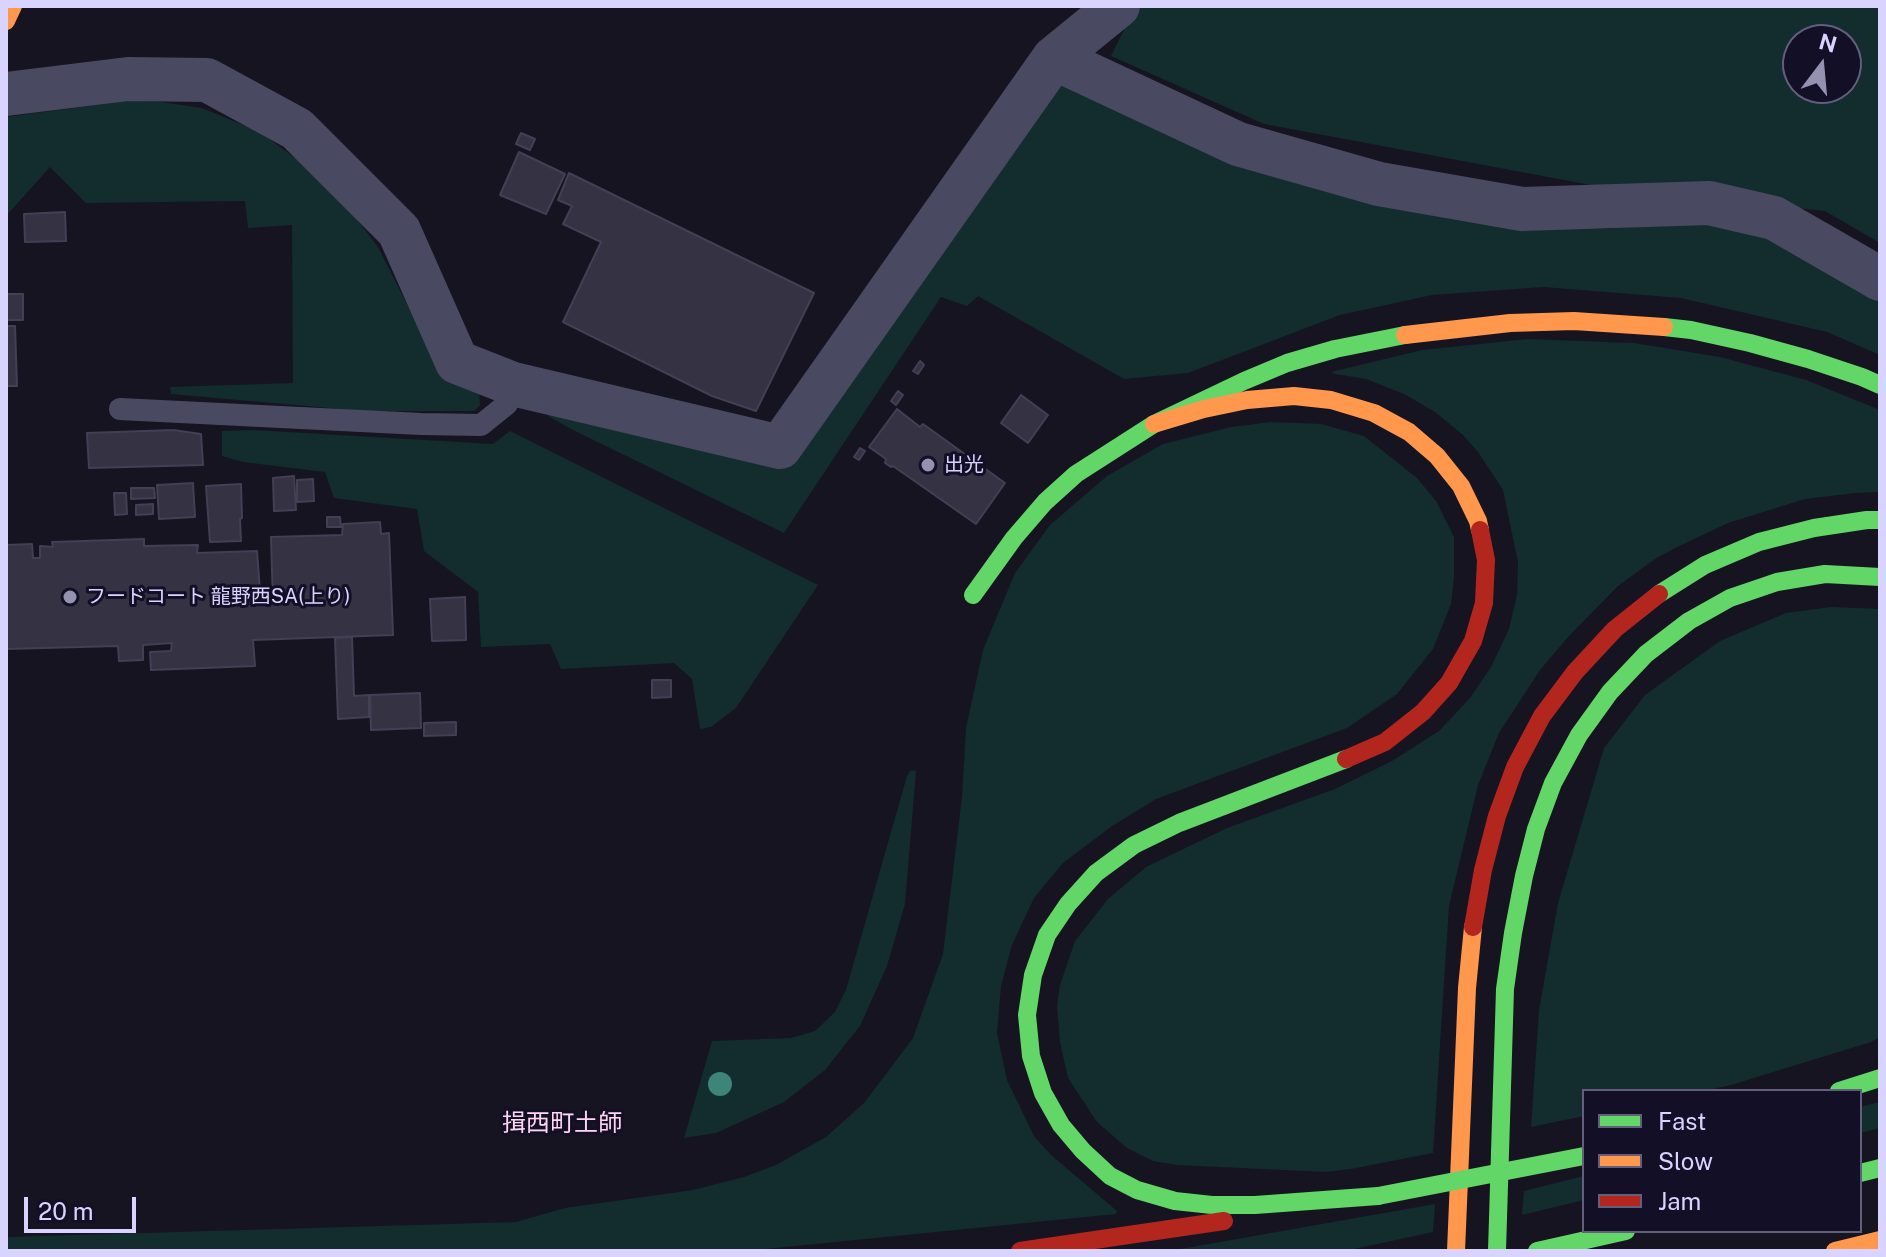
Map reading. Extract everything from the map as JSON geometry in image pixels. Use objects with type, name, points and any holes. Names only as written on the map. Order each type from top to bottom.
[{"type":"main road","points":[[6,21],[13,6]]},
{"type":"main road","points":[[973,595],[1014,538],[1045,502],[1076,474],[1154,424],[1287,363],[1335,349],[1395,336],[1510,323],[1574,321],[1691,330],[1808,359],[1880,385]]},
{"type":"main road","points":[[1154,424],[1247,400],[1294,396],[1331,400],[1374,413],[1409,432],[1437,456],[1461,486],[1478,521],[1486,560],[1484,603],[1473,641],[1449,683],[1423,712],[1385,742],[1179,823],[1134,845],[1096,873],[1068,904],[1047,935],[1033,975],[1027,1015],[1031,1056],[1043,1093],[1061,1125],[1110,1176],[1137,1190],[1175,1201],[1212,1205],[1378,1196]]},
{"type":"main road","points":[[1456,1251],[1466,1002],[1473,929],[1483,870],[1497,816],[1515,767],[1542,716],[1575,672],[1615,629],[1660,593],[1705,565],[1759,542],[1814,528],[1880,520]]},
{"type":"main road","points":[[1497,1251],[1505,989],[1513,933],[1536,829],[1553,783],[1579,735],[1610,692],[1646,654],[1689,621],[1730,598],[1777,582],[1825,574],[1880,577]]},
{"type":"main road","points":[[1845,1089],[1880,1078]]},
{"type":"main road","points":[[1020,1251],[1378,1196],[1582,1156]]},
{"type":"main road","points":[[1537,1251],[1618,1233]]},
{"type":"main road","points":[[1835,1251],[1880,1240]]},
{"type":"street","points":[[6,94],[128,79],[207,80],[297,129],[399,231],[457,362],[513,384],[780,447],[1054,58],[1118,6]]},
{"type":"street","points":[[1054,58],[1238,144],[1379,184],[1522,209],[1709,203],[1774,218],[1880,279]]},
{"type":"lane","points":[[120,409],[481,425],[507,404],[513,384]]},
{"type":"green space","points":[[1136,6],[1880,6],[1880,243],[1825,211],[1618,190],[1264,124],[1111,56]]},
{"type":"green space","points":[[1056,84],[1488,220],[1605,229],[1699,222],[1777,241],[1880,297],[1880,355],[1827,332],[1681,298],[1543,287],[1432,295],[1340,315],[1188,373],[1124,379],[978,296],[967,306],[941,297],[784,533],[571,429],[550,417],[543,408],[776,466]]},
{"type":"green space","points":[[141,99],[202,108],[264,135],[306,166],[342,200],[378,247],[408,306],[479,390],[480,405],[474,411],[363,411],[171,394],[170,387],[293,383],[292,225],[248,228],[245,201],[86,203],[50,167],[6,216],[6,117]]},
{"type":"green space","points":[[1528,339],[1634,343],[1720,357],[1806,380],[1880,410],[1880,492],[1805,499],[1728,523],[1677,547],[1618,586],[1540,670],[1499,733],[1478,785],[1449,906],[1433,1153],[1326,1172],[1177,1165],[1153,1161],[1127,1148],[1097,1122],[1068,1078],[1060,1042],[1057,1005],[1060,985],[1075,941],[1108,899],[1146,867],[1227,828],[1335,789],[1392,761],[1439,731],[1470,698],[1491,667],[1509,629],[1517,595],[1518,562],[1503,490],[1478,452],[1435,412],[1404,394],[1366,379],[1331,372],[1422,350]]},
{"type":"green space","points":[[1271,422],[1321,424],[1364,436],[1417,478],[1436,501],[1454,537],[1451,604],[1433,649],[1397,694],[1347,728],[1156,799],[1112,826],[1063,863],[1034,898],[1012,945],[1001,986],[997,1033],[1007,1080],[1034,1136],[1050,1154],[1117,1211],[1116,1214],[745,1251],[6,1251],[6,1237],[516,1222],[565,1208],[693,1190],[744,1177],[776,1165],[826,1137],[864,1103],[913,1038],[943,954],[962,797],[966,728],[983,650],[1015,573],[1050,525],[1107,476],[1163,444],[1231,427]]},
{"type":"green space","points":[[253,430],[493,444],[510,431],[818,585],[736,708],[711,727],[700,729],[692,679],[674,663],[561,669],[550,644],[481,647],[478,592],[424,551],[417,509],[334,498],[325,472],[243,462],[222,456],[222,431]]},
{"type":"green space","points":[[1831,607],[1880,609],[1880,1037],[1712,1089],[1582,1089],[1582,1116],[1531,1127],[1539,1010],[1558,903],[1604,748],[1645,695],[1720,641],[1786,613]]},
{"type":"green space","points":[[914,770],[905,904],[887,966],[860,1026],[825,1070],[784,1102],[716,1133],[684,1138],[712,1041],[791,1038],[815,1031],[835,1012],[846,990],[907,776]]},
{"type":"green space","points":[[1880,1102],[1880,1128],[1862,1132],[1862,1106]]},
{"type":"green space","points":[[1582,1176],[1582,1200],[1522,1215],[1524,1191]]},
{"type":"green space","points":[[1435,1204],[1433,1232],[1345,1251],[1169,1251]]},
{"type":"building","points":[[521,133],[535,139],[530,150],[516,144]]},
{"type":"building","points":[[519,152],[565,174],[546,214],[500,195]]},
{"type":"building","points":[[569,173],[814,293],[756,411],[712,396],[563,322],[601,242],[563,224],[572,206],[558,200]]},
{"type":"building","points":[[65,212],[66,241],[25,242],[24,214]]},
{"type":"building","points":[[6,294],[23,294],[23,320],[6,320]]},
{"type":"building","points":[[6,326],[15,326],[17,386],[6,386]]},
{"type":"building","points":[[920,361],[924,365],[918,374],[913,371]]},
{"type":"building","points":[[898,391],[903,395],[896,405],[891,401]]},
{"type":"building","points":[[1021,395],[1048,415],[1028,443],[1001,423]]},
{"type":"building","points":[[897,409],[1005,483],[976,524],[885,463],[886,459],[869,447]]},
{"type":"building","points":[[173,430],[201,434],[203,465],[89,468],[87,433]]},
{"type":"building","points":[[860,448],[865,451],[859,460],[854,457]]},
{"type":"building","points":[[294,476],[296,510],[274,511],[273,478]]},
{"type":"building","points":[[313,479],[314,501],[297,502],[297,480]]},
{"type":"building","points":[[193,483],[195,517],[159,519],[157,485]]},
{"type":"building","points":[[241,484],[241,541],[210,542],[206,486]]},
{"type":"building","points":[[131,488],[154,488],[155,498],[131,499]]},
{"type":"building","points":[[114,493],[126,493],[127,514],[115,515]]},
{"type":"building","points":[[153,504],[153,514],[136,515],[136,505]]},
{"type":"building","points":[[327,517],[340,517],[341,527],[327,527]]},
{"type":"building","points":[[380,522],[381,534],[389,533],[393,635],[253,640],[255,666],[151,670],[150,652],[171,651],[172,643],[143,645],[143,660],[119,661],[118,646],[6,649],[6,545],[32,544],[33,558],[40,558],[40,546],[53,547],[52,542],[144,539],[144,546],[198,545],[197,553],[257,551],[260,591],[256,591],[257,605],[273,604],[271,537],[342,535],[343,524]]},
{"type":"building","points":[[465,597],[466,640],[432,641],[430,599]]},
{"type":"building","points":[[352,637],[354,696],[369,695],[369,717],[338,719],[335,638]]},
{"type":"building","points":[[652,680],[671,680],[671,697],[652,698]]},
{"type":"building","points":[[420,693],[421,728],[371,730],[370,695]]},
{"type":"building","points":[[456,722],[456,735],[424,736],[424,723]]},
{"type":"traffic: fast","points":[[1664,327],[1750,343],[1808,359],[1880,385]]},
{"type":"traffic: fast","points":[[973,595],[1014,538],[1045,502],[1076,474],[1154,424],[1287,363],[1335,349],[1405,335]]},
{"type":"traffic: fast","points":[[1659,594],[1705,565],[1759,542],[1814,528],[1880,520]]},
{"type":"traffic: fast","points":[[1497,1251],[1505,989],[1513,933],[1536,829],[1553,783],[1579,735],[1610,692],[1646,654],[1689,621],[1730,598],[1777,582],[1825,574],[1880,577]]},
{"type":"traffic: fast","points":[[1346,759],[1179,823],[1134,845],[1096,873],[1068,904],[1047,935],[1033,975],[1027,1015],[1031,1056],[1043,1093],[1061,1125],[1110,1176],[1137,1190],[1175,1201],[1212,1205],[1378,1196]]},
{"type":"traffic: fast","points":[[1845,1089],[1880,1078]]},
{"type":"traffic: fast","points":[[1378,1196],[1582,1156]]},
{"type":"traffic: fast","points":[[1862,1172],[1880,1168]]},
{"type":"traffic: fast","points":[[1537,1251],[1617,1233]]},
{"type":"traffic: slow","points":[[6,21],[13,6]]},
{"type":"traffic: slow","points":[[1405,335],[1510,323],[1574,321],[1664,327]]},
{"type":"traffic: slow","points":[[1154,424],[1247,400],[1294,396],[1331,400],[1374,413],[1409,432],[1437,456],[1461,486],[1480,530]]},
{"type":"traffic: slow","points":[[1456,1251],[1467,988],[1473,927]]},
{"type":"traffic: slow","points":[[1835,1251],[1880,1240]]},
{"type":"traffic: jam","points":[[1346,759],[1385,742],[1423,712],[1449,683],[1473,641],[1484,603],[1486,560],[1480,530]]},
{"type":"traffic: jam","points":[[1473,927],[1497,816],[1515,767],[1542,716],[1575,672],[1615,629],[1659,594]]},
{"type":"traffic: jam","points":[[1020,1251],[1224,1221]]},
{"type":"place","name":"出光","points":[[928,465]]},
{"type":"place","name":"フードコート 龍野西SA(上り)","points":[[70,597]]},
{"type":"district","name":"揖西町土師","points":[[562,1124]]}]
